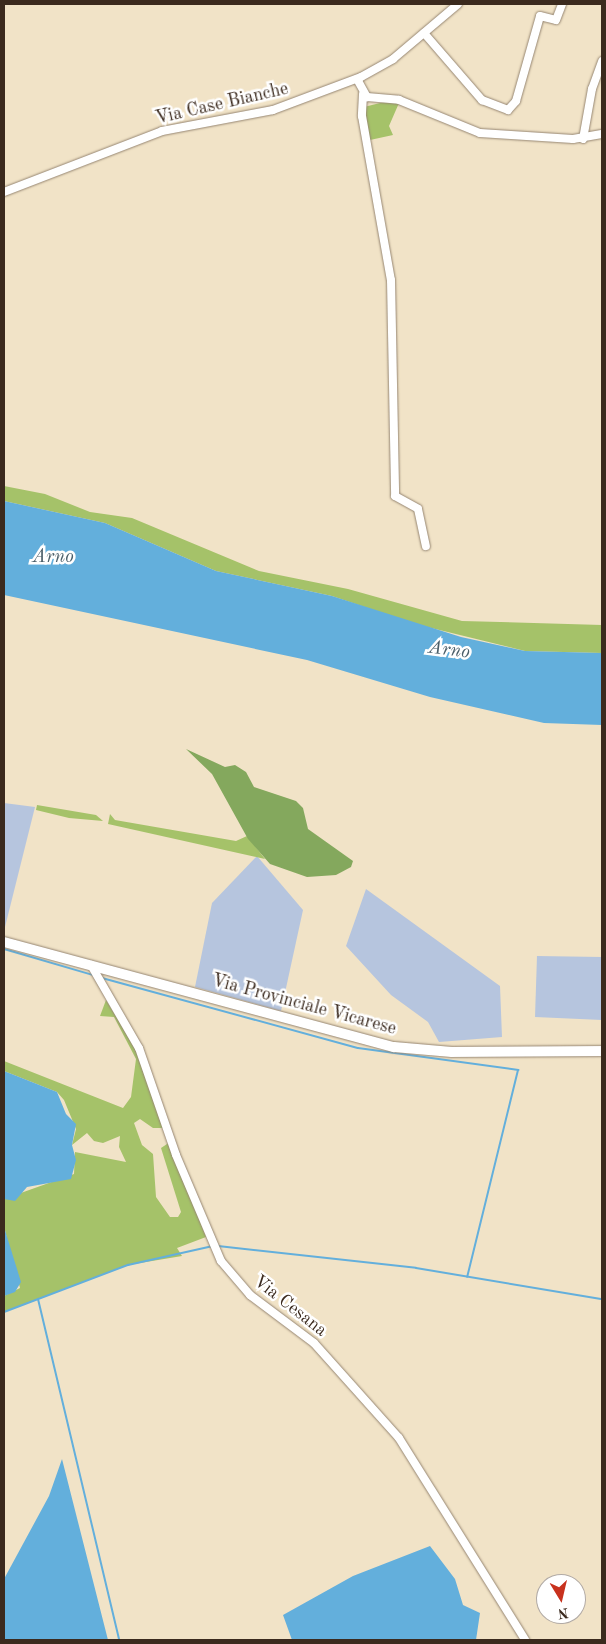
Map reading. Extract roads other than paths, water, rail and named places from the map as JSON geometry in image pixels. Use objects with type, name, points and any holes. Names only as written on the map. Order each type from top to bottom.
[{"type":"main road","name":"Via Provinciale Vicarese","points":[[4,942],[96,973],[394,1047],[452,1052],[602,1051]]},
{"type":"street","name":"Via Case Bianche","points":[[4,192],[162,132],[274,110],[356,79],[382,66],[458,4]]},
{"type":"street","points":[[424,33],[482,100],[504,110],[516,101],[540,16],[556,20],[562,4]]},
{"type":"street","points":[[583,139],[593,83],[602,61]]},
{"type":"street","points":[[356,79],[363,94],[362,116],[391,280],[395,496],[418,509],[426,546]]},
{"type":"street","points":[[363,94],[399,100],[477,132],[583,139],[602,134]]},
{"type":"street","name":"Via Cesana","points":[[96,973],[139,1048],[214,1246],[239,1285],[314,1343],[399,1438],[525,1640]]},
{"type":"water","name":"Arno","points":[[4,501],[105,523],[216,571],[332,596],[461,637],[525,651],[602,653],[602,725],[544,723],[430,697],[307,660],[4,595]]},
{"type":"water","points":[[4,1071],[57,1092],[66,1114],[76,1124],[72,1145],[76,1160],[71,1179],[27,1187],[15,1201],[4,1199]]},
{"type":"water","points":[[4,1227],[21,1282],[15,1292],[4,1296]]},
{"type":"water","points":[[62,1459],[108,1640],[4,1640],[4,1579],[49,1496]]},
{"type":"water","points":[[430,1546],[455,1579],[463,1605],[480,1613],[476,1640],[292,1640],[283,1615],[353,1576]]},
{"type":"waterway","points":[[4,949],[93,975]]},
{"type":"waterway","points":[[102,978],[358,1048],[518,1070],[467,1277]]},
{"type":"waterway","points":[[4,1312],[128,1265],[213,1246]]},
{"type":"waterway","points":[[218,1246],[416,1268],[602,1299]]},
{"type":"waterway","points":[[38,1299],[119,1640]]}]
